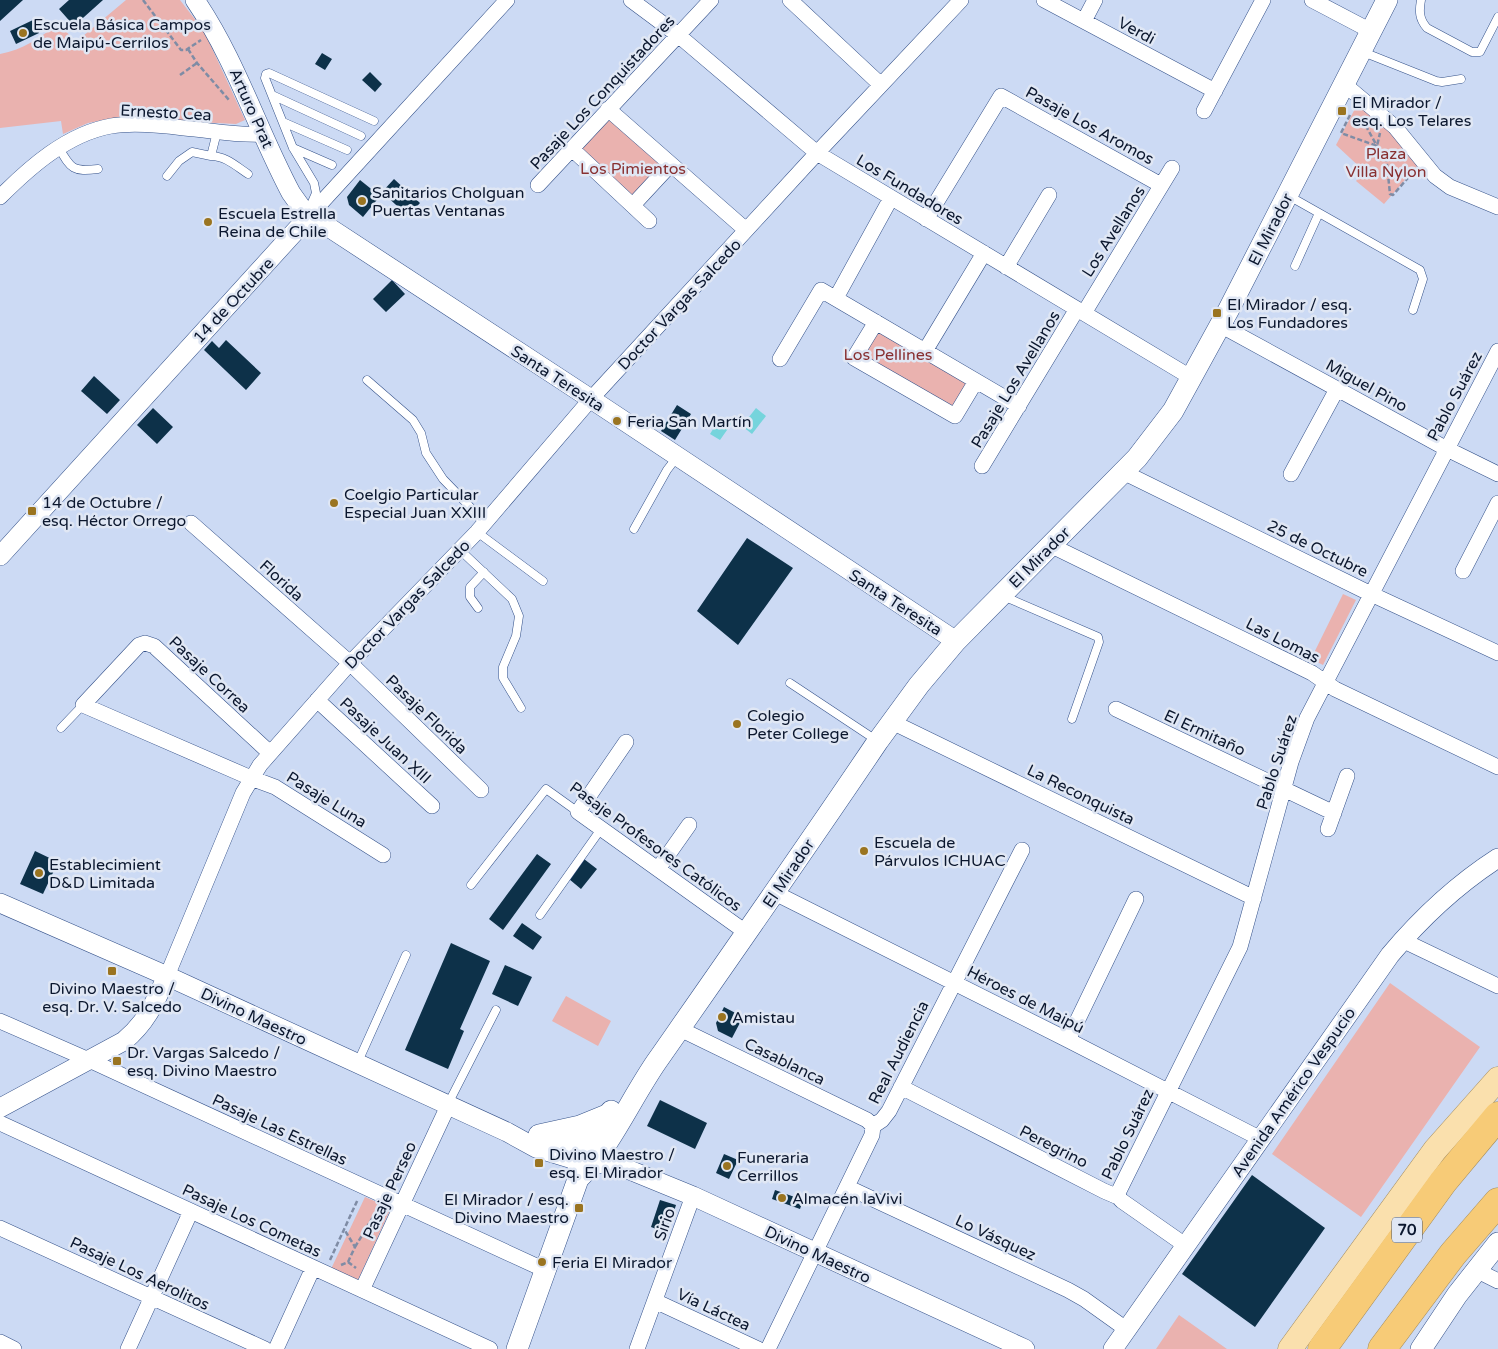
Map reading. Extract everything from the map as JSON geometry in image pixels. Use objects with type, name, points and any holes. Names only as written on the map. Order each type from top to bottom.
[{"type":"highway","name":"70","points":[[1322,1349],[1443,1182],[1498,1116]]},
{"type":"highway","points":[[1382,1349],[1453,1254],[1498,1202]]},
{"type":"main road","name":"El Mirador","points":[[591,1161],[641,1084],[878,741],[919,685],[956,641],[1123,472],[1162,427],[1192,378],[1287,195],[1352,95],[1361,51],[1387,0]]},
{"type":"main road","points":[[1290,1349],[1424,1164],[1459,1121],[1498,1078]]},
{"type":"main road","name":"El Mirador","points":[[517,1349],[545,1270],[591,1161],[607,1115],[624,1097],[641,1084]]},
{"type":"main road","points":[[538,1134],[580,1126],[607,1115]]},
{"type":"main road","points":[[1421,1349],[1476,1270],[1498,1243]]},
{"type":"street","name":"14 de Octubre","points":[[0,556],[309,214],[506,0]]},
{"type":"street","name":"Los Fundadores","points":[[632,0],[678,35],[817,153],[1192,378]]},
{"type":"street","name":"Pasaje Los Conquistadores","points":[[538,185],[711,0]]},
{"type":"street","points":[[790,0],[881,85]]},
{"type":"street","name":"Doctor Vargas Salcedo","points":[[0,1108],[124,1041],[140,1025],[151,1011],[167,976],[243,793],[251,778],[270,753],[350,663],[460,550],[592,399],[746,230],[961,0]]},
{"type":"street","name":"Verdi","points":[[1044,0],[1215,91]]},
{"type":"street","points":[[1084,21],[1095,0]]},
{"type":"street","points":[[1204,111],[1263,0]]},
{"type":"street","points":[[1312,0],[1371,31]]},
{"type":"street","name":"Arturo Prat","points":[[200,2],[228,54],[291,193],[309,214]]},
{"type":"street","points":[[1352,95],[1384,117],[1405,138],[1435,176],[1450,187],[1498,207]]},
{"type":"street","name":"Pasaje Los Aromos","points":[[926,218],[1001,96],[1161,186]]},
{"type":"street","points":[[608,110],[746,230]]},
{"type":"street","name":"Ernesto Cea","points":[[0,198],[24,176],[60,148],[80,136],[111,126],[173,126],[249,136],[264,134]]},
{"type":"street","points":[[572,149],[649,221]]},
{"type":"street","points":[[633,205],[671,164]]},
{"type":"street","name":"Los Avellanos","points":[[1081,311],[1172,168]]},
{"type":"street","points":[[1006,267],[1049,195]]},
{"type":"street","points":[[836,298],[891,198]]},
{"type":"street","name":"Santa Teresita","points":[[309,214],[956,641]]},
{"type":"street","points":[[926,351],[984,253]]},
{"type":"street","points":[[780,359],[821,290],[1018,406]]},
{"type":"street","name":"Pasaje Los Avellanos","points":[[982,466],[1018,406],[1081,311]]},
{"type":"street","points":[[876,322],[854,358],[955,416],[976,381]]},
{"type":"street","name":"Miguel Pino","points":[[1220,324],[1447,449],[1498,474]]},
{"type":"street","name":"Pablo Suárez","points":[[1118,1197],[1119,1190],[1235,960],[1300,736],[1325,682],[1498,351]]},
{"type":"street","points":[[1291,474],[1337,389]]},
{"type":"street","name":"25 de Octubre","points":[[1123,472],[1371,594],[1498,653]]},
{"type":"street","points":[[1463,571],[1498,503]]},
{"type":"street","name":"Florida","points":[[191,523],[350,663]]},
{"type":"street","name":"Las Lomas","points":[[1050,546],[1312,673],[1335,689],[1498,767]]},
{"type":"street","name":"Pasaje Correa","points":[[83,705],[139,645],[145,643],[154,646],[270,753]]},
{"type":"street","name":"Pasaje Florida","points":[[350,663],[481,790]]},
{"type":"street","name":"Pasaje Juan XIII","points":[[317,700],[432,806]]},
{"type":"street","points":[[83,705],[251,778]]},
{"type":"street","name":"El Ermitaño","points":[[1116,709],[1334,812]]},
{"type":"street","name":"La Reconquista","points":[[892,722],[1254,898]]},
{"type":"street","points":[[578,812],[626,742]]},
{"type":"street","points":[[1328,829],[1347,776]]},
{"type":"street","name":"Pasaje Luna","points":[[251,778],[275,787],[383,855]]},
{"type":"street","name":"Pasaje Profesores Católicos","points":[[578,812],[747,933]]},
{"type":"street","points":[[658,869],[689,824]]},
{"type":"street","name":"Real Audiencia","points":[[768,1349],[872,1135],[873,1126],[886,1116],[1022,850]]},
{"type":"street","name":"Avenida Américo Vespucio","points":[[1113,1349],[1402,940],[1449,893],[1498,858]]},
{"type":"street","name":"Héroes de Maipú","points":[[775,892],[1260,1139]]},
{"type":"street","points":[[1068,1040],[1136,899]]},
{"type":"street","name":"Divino Maestro","points":[[0,903],[167,976],[508,1132],[536,1148],[591,1161],[693,1196],[1025,1349]]},
{"type":"street","points":[[1402,940],[1498,986]]},
{"type":"street","name":"Pasaje Las Estrellas","points":[[0,1021],[364,1187],[400,1206],[545,1270]]},
{"type":"street","name":"Casablanca","points":[[680,1029],[867,1120],[873,1126]]},
{"type":"street","name":"Peregrino","points":[[901,1087],[1118,1197],[1185,1245]]},
{"type":"street","name":"Pasaje Perseo","points":[[362,1290],[448,1106]]},
{"type":"street","name":"Pasaje Los Cometas","points":[[0,1123],[490,1349]]},
{"type":"street","name":"Divino Maestro","points":[[508,1132],[538,1134],[591,1161]]},
{"type":"street","name":"Lo Vásquez","points":[[847,1187],[1068,1290],[1126,1329]]},
{"type":"street","name":"Sirio","points":[[637,1349],[693,1196]]},
{"type":"street","points":[[128,1349],[191,1211]]},
{"type":"street","name":"Pasaje Los Aerolitos","points":[[0,1228],[264,1349]]},
{"type":"street","points":[[276,1349],[321,1270]]},
{"type":"street","points":[[1476,1270],[1498,1281]]},
{"type":"street","name":"Vía Láctea","points":[[655,1301],[758,1349]]},
{"type":"street","points":[[0,1342],[14,1349]]},
{"type":"lane","points":[[1421,0],[1420,17],[1427,28],[1472,52],[1480,52],[1498,17]]},
{"type":"lane","points":[[1361,51],[1436,81],[1461,79]]},
{"type":"lane","points":[[309,214],[316,189],[293,148],[265,78],[266,74],[269,73],[374,121]]},
{"type":"lane","points":[[272,95],[361,136]]},
{"type":"lane","points":[[283,122],[347,150]]},
{"type":"lane","points":[[211,156],[217,132]]},
{"type":"lane","points":[[60,148],[71,167],[82,171],[98,169]]},
{"type":"lane","points":[[293,148],[332,165]]},
{"type":"lane","points":[[167,176],[179,161],[192,152],[218,156],[248,174]]},
{"type":"lane","points":[[1287,195],[1420,270],[1423,279],[1413,310]]},
{"type":"lane","points":[[1295,266],[1319,213]]},
{"type":"lane","points":[[367,380],[413,420],[421,433],[426,453],[442,479],[473,510],[480,528],[542,581]]},
{"type":"lane","points":[[634,530],[667,470],[677,457]]},
{"type":"lane","points":[[460,550],[512,599],[519,616],[516,636],[503,667],[503,678],[521,708]]},
{"type":"lane","points":[[478,608],[468,593],[470,587],[484,572]]},
{"type":"lane","points":[[1001,595],[1098,637],[1099,642],[1072,720]]},
{"type":"lane","points":[[790,684],[878,741]]},
{"type":"lane","name":"Pasaje Correa","points":[[61,728],[83,705]]},
{"type":"lane","name":"Pasaje Profesores Católicos","points":[[471,885],[546,789],[578,812]]},
{"type":"lane","points":[[540,915],[601,828]]},
{"type":"lane","points":[[357,1064],[406,955]]},
{"type":"lane","points":[[448,1106],[496,1010]]},
{"type":"path","points":[[143,0],[181,50],[188,49],[208,35]]},
{"type":"path","points":[[188,49],[197,63],[232,104]]},
{"type":"path","points":[[180,75],[197,63]]},
{"type":"path","points":[[1352,95],[1341,133],[1378,146]]},
{"type":"path","points":[[1352,95],[1378,146],[1386,155],[1390,193],[1393,195],[1423,162]]},
{"type":"path","points":[[1378,146],[1384,117]]},
{"type":"path","name":"Pasaje Perseo","points":[[321,1270],[344,1229],[364,1187]]},
{"type":"path","points":[[321,1270],[332,1270],[348,1262],[373,1217],[400,1206]]},
{"type":"path","points":[[344,1229],[355,1248]]},
{"type":"green space","points":[[126,0],[180,0],[204,31],[245,120],[236,124],[109,119],[88,123],[63,134],[61,121],[0,128],[0,54],[24,46],[59,24],[76,42]]},
{"type":"green space","name":"Plaza Villa Nylon","points":[[1358,103],[1395,137],[1418,165],[1384,204],[1356,181],[1364,171],[1336,145]]},
{"type":"green space","name":"Los Pimientos","points":[[610,119],[665,167],[634,201],[581,149]]},
{"type":"green space","name":"Los Pellines","points":[[876,323],[974,381],[955,415],[856,358]]},
{"type":"green space","points":[[1343,594],[1356,600],[1323,665],[1311,659]]},
{"type":"green space","points":[[1390,983],[1480,1047],[1361,1217],[1272,1154]]},
{"type":"green space","points":[[566,996],[611,1021],[598,1046],[552,1021]]},
{"type":"green space","points":[[365,1197],[391,1208],[358,1280],[331,1269]]},
{"type":"green space","points":[[1179,1315],[1227,1349],[1156,1349]]},
{"type":"shaded area","points":[[756,408],[766,416],[752,434],[742,426]]},
{"type":"shaded area","points":[[720,418],[728,418],[732,423],[720,440],[710,434]]},
{"type":"building","points":[[0,0],[23,0],[0,21]]},
{"type":"building","points":[[69,0],[103,0],[74,26],[59,9]]},
{"type":"building","points":[[33,20],[39,33],[16,44],[10,31]]},
{"type":"building","points":[[322,53],[332,59],[325,70],[315,64]]},
{"type":"building","points":[[370,72],[382,84],[375,92],[362,80]]},
{"type":"building","points":[[394,179],[420,203],[408,216],[382,192]]},
{"type":"building","name":"Sanitarios Cholguan Puertas Ventanas","points":[[360,180],[380,196],[363,217],[349,205],[347,197]]},
{"type":"building","points":[[392,280],[405,294],[386,312],[373,299]]},
{"type":"building","points":[[226,340],[261,373],[246,390],[204,350],[212,341],[219,348]]},
{"type":"building","points":[[94,376],[120,400],[107,414],[81,391]]},
{"type":"building","points":[[677,405],[691,414],[675,440],[661,431]]},
{"type":"building","points":[[153,408],[173,427],[157,444],[137,425]]},
{"type":"building","points":[[747,538],[793,568],[738,645],[697,611]]},
{"type":"building","name":"Establecimient D&D Limitada","points":[[35,851],[58,862],[43,894],[20,884]]},
{"type":"building","points":[[537,854],[551,864],[503,930],[489,919]]},
{"type":"building","points":[[584,859],[597,869],[581,889],[569,879]]},
{"type":"building","points":[[522,923],[542,937],[533,950],[513,936]]},
{"type":"building","points":[[451,943],[490,961],[460,1029],[464,1031],[448,1069],[405,1050]]},
{"type":"building","points":[[505,965],[532,977],[518,1006],[492,994]]},
{"type":"building","points":[[724,1007],[743,1017],[732,1038],[718,1031],[716,1023]]},
{"type":"building","points":[[660,1100],[707,1123],[695,1149],[647,1126]]},
{"type":"building","name":"Funeraria Cerrillos","points":[[724,1154],[738,1160],[729,1179],[716,1173]]},
{"type":"building","points":[[1252,1175],[1325,1228],[1255,1327],[1182,1274]]},
{"type":"building","name":"Almacén laVivi","points":[[775,1190],[803,1200],[800,1209],[772,1199]]},
{"type":"building","points":[[660,1200],[676,1205],[667,1233],[651,1227]]},
{"type":"place","name":"Escuela Básica Campos de Maipú-Cerrilos","points":[[23,33]]},
{"type":"place","name":"El Mirador / esq. Los Telares","points":[[1342,111]]},
{"type":"place","name":"Sanitarios Cholguan Puertas Ventanas","points":[[362,201]]},
{"type":"place","name":"Escuela Estrella Reina de Chile","points":[[208,222]]},
{"type":"place","name":"El Mirador / esq. Los Fundadores","points":[[1217,313]]},
{"type":"place","name":"Feria San Martín","points":[[617,421]]},
{"type":"place","name":"Coelgio Particular Especial Juan XXIII","points":[[334,503]]},
{"type":"place","name":"14 de Octubre / esq. Héctor Orrego","points":[[32,511]]},
{"type":"place","name":"Colegio Peter College","points":[[737,724]]},
{"type":"place","name":"Escuela de Párvulos ICHUAC","points":[[864,851]]},
{"type":"place","name":"Establecimient D&D Limitada","points":[[39,873]]},
{"type":"place","name":"Divino Maestro / esq. Dr. V. Salcedo","points":[[112,971]]},
{"type":"place","name":"Amistau","points":[[722,1017]]},
{"type":"place","name":"Dr. Vargas Salcedo / esq. Divino Maestro","points":[[117,1061]]},
{"type":"place","name":"Divino Maestro / esq. El Mirador","points":[[539,1163]]},
{"type":"place","name":"Funeraria Cerrillos","points":[[727,1166]]},
{"type":"place","name":"Almacén laVivi","points":[[782,1198]]},
{"type":"place","name":"El Mirador / esq. Divino Maestro","points":[[579,1208]]},
{"type":"place","name":"Feria El Mirador","points":[[542,1262]]}]
